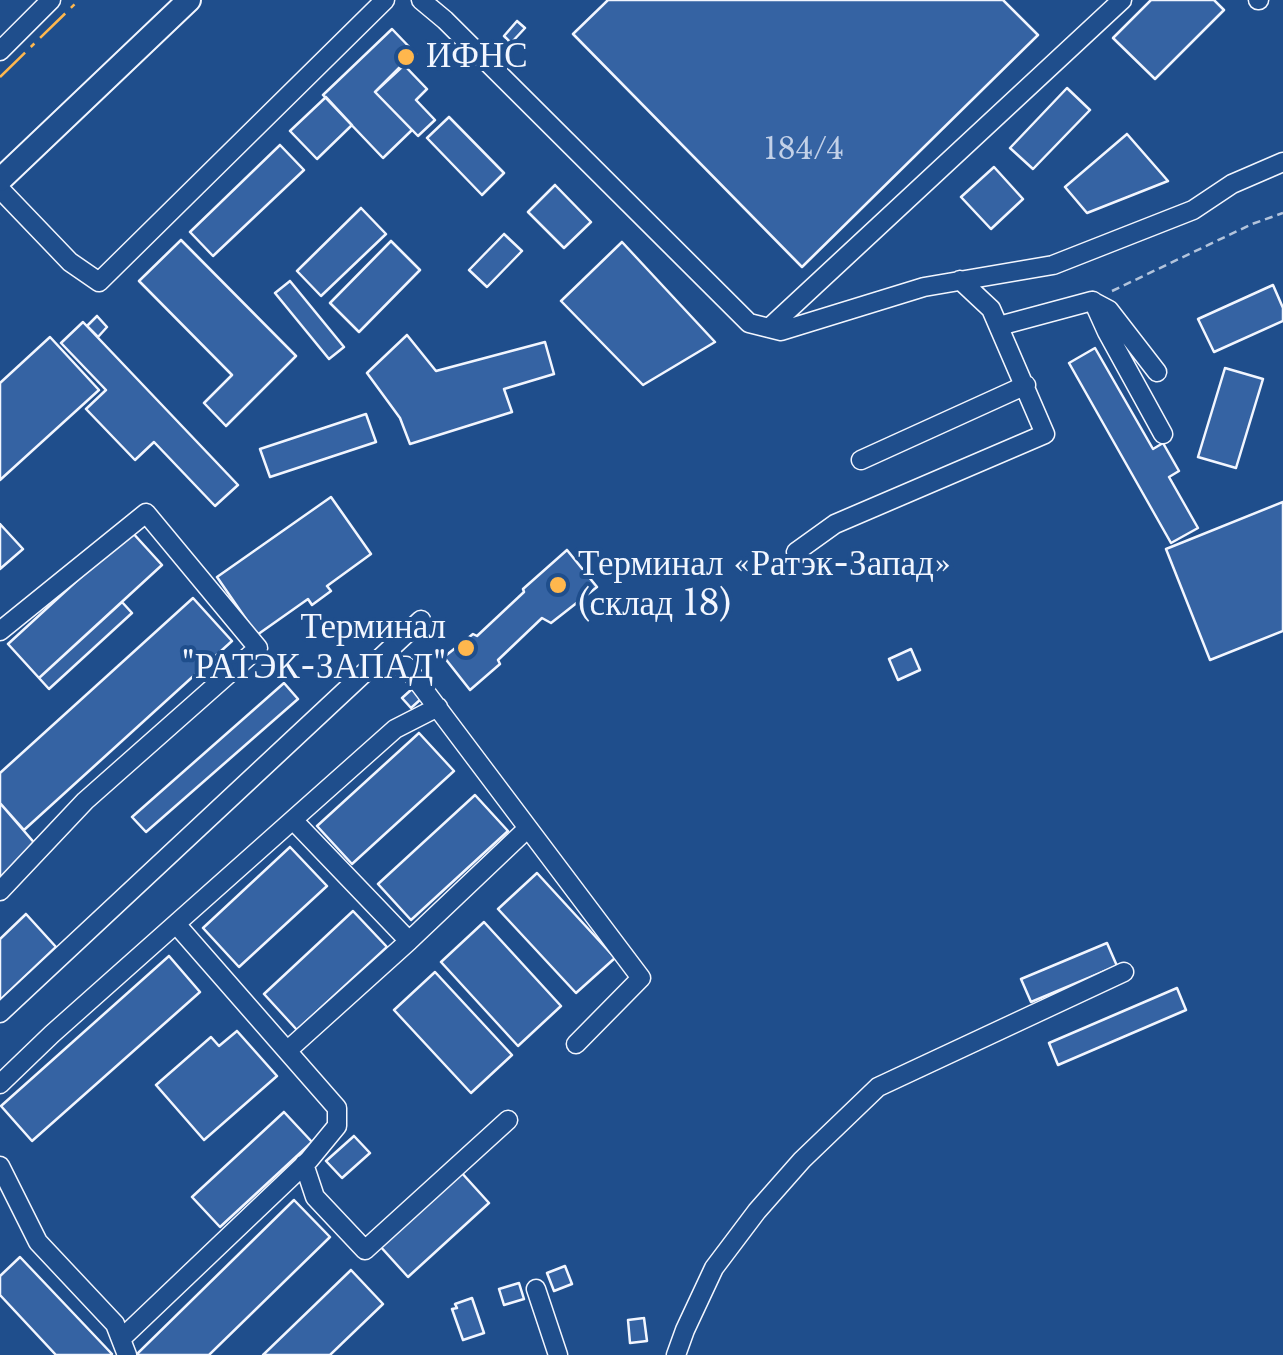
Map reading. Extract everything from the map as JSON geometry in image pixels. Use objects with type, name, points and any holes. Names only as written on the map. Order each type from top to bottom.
[{"type":"main road","points":[[0,180],[189,0]]},
{"type":"street","points":[[0,51],[52,0]]},
{"type":"street","points":[[0,189],[70,262],[99,282],[385,0]]},
{"type":"street","points":[[421,0],[749,323],[782,332],[924,286],[1053,265],[1193,210],[1232,184],[1283,162]]},
{"type":"street","points":[[770,328],[1122,0]]},
{"type":"street","points":[[796,552],[835,524],[1045,434],[988,304],[960,280]]},
{"type":"street","points":[[999,326],[1092,301],[1109,310],[1157,372]]},
{"type":"street","points":[[1092,301],[1163,434]]},
{"type":"street","points":[[861,460],[1026,385]]},
{"type":"street","points":[[0,631],[146,513],[258,648],[86,800],[0,891]]},
{"type":"street","points":[[0,1013],[421,620]]},
{"type":"street","points":[[372,666],[406,666],[641,978],[576,1044]]},
{"type":"street","points":[[0,1084],[395,729],[438,707]]},
{"type":"street","points":[[293,820],[408,942]]},
{"type":"street","points":[[288,1050],[528,828]]},
{"type":"street","points":[[0,1166],[38,1242],[115,1324],[124,1347],[337,1126],[337,1108],[176,924]]},
{"type":"street","points":[[676,1355],[714,1268],[802,1160],[878,1087],[1124,972]]},
{"type":"street","points":[[304,1164],[316,1196],[365,1250],[508,1120]]},
{"type":"street","points":[[536,1289],[558,1355]]},
{"type":"path","points":[[1092,301],[1283,213]]},
{"type":"building","points":[[608,0],[1003,0],[1038,35],[802,267],[573,34]]},
{"type":"building","points":[[1151,0],[1214,0],[1224,10],[1155,79],[1113,38]]},
{"type":"building","points":[[517,21],[525,28],[511,43],[504,36]]},
{"type":"building","points":[[392,29],[416,54],[375,92],[412,130],[383,158],[323,95]]},
{"type":"building","points":[[403,64],[427,89],[416,100],[435,120],[418,136],[375,92]]},
{"type":"building","points":[[1067,88],[1090,110],[1033,169],[1010,148]]},
{"type":"building","points":[[326,97],[352,125],[317,159],[290,131]]},
{"type":"building","points":[[449,117],[504,173],[482,195],[427,138]]},
{"type":"building","points":[[1127,134],[1168,181],[1087,213],[1065,187]]},
{"type":"building","points":[[280,145],[304,170],[213,256],[190,232]]},
{"type":"building","points":[[994,167],[1023,199],[991,229],[961,197]]},
{"type":"building","points":[[555,185],[591,222],[564,248],[528,212]]},
{"type":"building","points":[[361,208],[386,234],[321,296],[297,271]]},
{"type":"building","points":[[504,234],[522,251],[487,287],[469,270]]},
{"type":"building","points":[[181,240],[296,356],[226,426],[204,403],[232,375],[139,281]]},
{"type":"building","points":[[391,241],[420,270],[359,332],[330,303]]},
{"type":"building","points":[[622,242],[715,342],[643,385],[561,301]]},
{"type":"building","points":[[290,281],[344,347],[329,359],[275,293]]},
{"type":"building","points":[[1273,285],[1283,308],[1283,321],[1214,352],[1198,319]]},
{"type":"building","points":[[97,316],[107,327],[98,337],[87,326]]},
{"type":"building","points":[[83,322],[238,485],[215,506],[154,442],[135,460],[86,409],[106,390],[61,343]]},
{"type":"building","points":[[407,335],[436,371],[545,342],[554,374],[504,389],[512,412],[410,444],[400,418],[367,373]]},
{"type":"building","points":[[50,337],[99,390],[0,480],[0,383]]},
{"type":"building","points":[[1095,348],[1153,449],[1163,443],[1179,471],[1169,477],[1198,528],[1171,543],[1069,363]]},
{"type":"building","points":[[1225,368],[1263,379],[1236,468],[1198,457]]},
{"type":"building","points":[[366,414],[376,442],[270,477],[260,449]]},
{"type":"building","points":[[331,497],[371,554],[327,586],[331,591],[312,605],[308,599],[257,635],[217,577]]},
{"type":"building","points":[[1283,502],[1283,631],[1210,660],[1166,549]]},
{"type":"building","points":[[0,524],[23,549],[0,569]]},
{"type":"building","points":[[131,531],[162,565],[39,678],[8,644]]},
{"type":"building","points":[[567,550],[597,587],[551,623],[542,618],[470,690],[444,657],[473,634],[477,636]]},
{"type":"building","points":[[193,598],[232,641],[24,830],[0,803],[0,773]]},
{"type":"building","points":[[122,602],[132,613],[49,689],[39,678]]},
{"type":"building","points":[[911,649],[920,670],[898,680],[889,659]]},
{"type":"building","points":[[284,683],[298,699],[146,832],[132,817]]},
{"type":"building","points":[[412,689],[421,699],[411,708],[402,698]]},
{"type":"building","points":[[419,733],[454,771],[352,864],[317,826]]},
{"type":"building","points":[[475,795],[508,831],[411,920],[378,884]]},
{"type":"building","points":[[0,803],[37,846],[0,879]]},
{"type":"building","points":[[290,847],[327,886],[239,967],[203,928]]},
{"type":"building","points":[[537,873],[615,958],[576,993],[498,909]]},
{"type":"building","points":[[353,911],[387,947],[297,1030],[264,994]]},
{"type":"building","points":[[26,914],[56,947],[0,1000],[0,939]]},
{"type":"building","points":[[484,922],[561,1006],[518,1046],[441,962]]},
{"type":"building","points":[[1107,943],[1117,966],[1031,1002],[1021,979]]},
{"type":"building","points":[[169,956],[200,992],[32,1141],[1,1106]]},
{"type":"building","points":[[435,972],[512,1055],[471,1093],[394,1010]]},
{"type":"building","points":[[1177,988],[1186,1010],[1058,1065],[1049,1043]]},
{"type":"building","points":[[237,1031],[277,1076],[204,1140],[156,1085],[211,1037],[219,1046]]},
{"type":"building","points":[[284,1112],[312,1142],[220,1227],[192,1197]]},
{"type":"building","points":[[354,1136],[370,1153],[342,1178],[326,1161]]},
{"type":"building","points":[[460,1171],[489,1203],[408,1277],[379,1245]]},
{"type":"building","points":[[294,1200],[330,1237],[209,1355],[136,1355]]},
{"type":"building","points":[[20,1257],[111,1355],[56,1355],[0,1295],[0,1276]]},
{"type":"building","points":[[565,1266],[572,1284],[554,1291],[547,1273]]},
{"type":"building","points":[[351,1270],[383,1304],[330,1355],[263,1355]]},
{"type":"building","points":[[519,1283],[524,1299],[504,1305],[499,1289]]},
{"type":"building","points":[[472,1298],[484,1333],[463,1340],[452,1309]]},
{"type":"building","points":[[644,1318],[647,1341],[630,1343],[628,1320]]},
{"type":"power","points":[[0,77],[79,0]]},
{"type":"place","name":"ИФНС","points":[[406,57]]},
{"type":"place","name":"Терминал «Ратэк-Запад» (склад 18)","points":[[558,585]]},
{"type":"place","name":"Терминал \"РАТЭК-ЗАПАД\"","points":[[466,648]]}]
